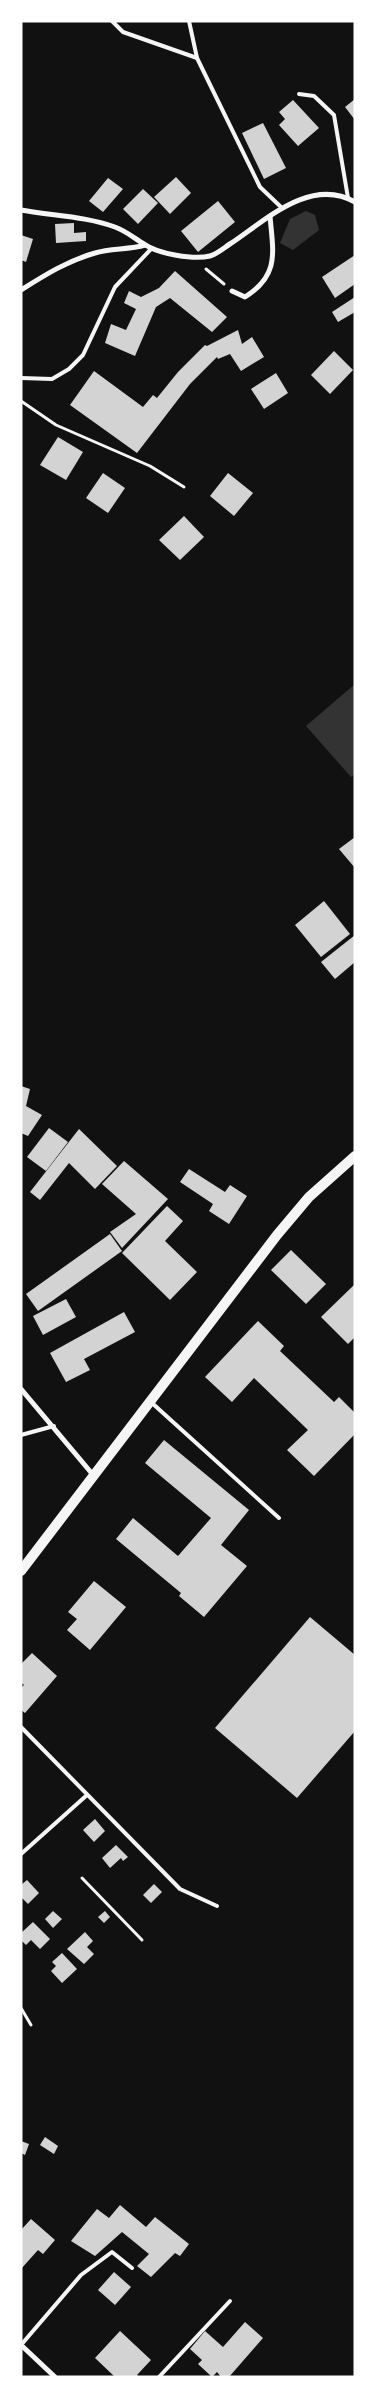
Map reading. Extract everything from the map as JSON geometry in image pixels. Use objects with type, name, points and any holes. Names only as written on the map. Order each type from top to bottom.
[{"type":"main road","points":[[21,1570],[283,1227],[309,1197],[355,1156]]},
{"type":"street","points":[[21,290],[52,270],[89,255],[145,246],[194,259],[213,255],[281,207],[307,196],[334,195],[348,198],[355,202]]},
{"type":"street","points":[[21,210],[72,216],[115,227],[135,237],[145,246]]},
{"type":"street","points":[[232,291],[245,297],[259,288],[273,263],[270,216]]},
{"type":"street","points":[[21,1389],[94,1476]]},
{"type":"street","points":[[21,2345],[55,2377]]},
{"type":"lane","points":[[112,21],[123,32],[197,58]]},
{"type":"lane","points":[[189,21],[197,58],[260,187],[281,207]]},
{"type":"lane","points":[[299,94],[314,96],[334,115],[348,198]]},
{"type":"lane","points":[[21,378],[52,379],[69,369],[84,356],[115,287],[152,248]]},
{"type":"lane","points":[[150,1402],[279,1518]]},
{"type":"lane","points":[[21,1435],[54,1426]]},
{"type":"lane","points":[[21,1728],[180,1889],[218,1906]]},
{"type":"lane","points":[[21,1854],[87,1795]]},
{"type":"lane","points":[[21,2345],[81,2275],[112,2252],[132,2268]]},
{"type":"lane","points":[[159,2377],[230,2301]]},
{"type":"path","points":[[194,259],[232,291]]},
{"type":"path","points":[[21,401],[56,425],[150,466],[184,487]]},
{"type":"path","points":[[82,1878],[142,1940]]},
{"type":"path","points":[[21,2008],[31,2025]]},
{"type":"shaded area","points":[[306,211],[315,215],[319,230],[293,250],[280,243],[290,219]]},
{"type":"shaded area","points":[[355,684],[355,774],[351,777],[306,726]]},
{"type":"building","points":[[355,99],[355,120],[345,107]]},
{"type":"building","points":[[293,100],[319,128],[298,146],[279,125],[285,119],[279,112]]},
{"type":"building","points":[[263,123],[286,168],[264,179],[242,133]]},
{"type":"building","points":[[176,177],[191,193],[170,214],[154,197]]},
{"type":"building","points":[[108,178],[123,189],[103,212],[89,201]]},
{"type":"building","points":[[143,189],[158,203],[138,224],[123,209]]},
{"type":"building","points":[[218,201],[235,222],[198,252],[181,231]]},
{"type":"building","points":[[74,223],[74,233],[86,232],[86,241],[56,243],[55,224]]},
{"type":"building","points":[[21,235],[33,239],[26,262],[21,260]]},
{"type":"building","points":[[355,255],[355,284],[335,298],[322,277]]},
{"type":"building","points":[[175,271],[227,317],[212,332],[170,298],[156,307],[135,356],[105,343],[111,324],[126,330],[136,309],[124,303],[129,291],[141,297],[159,288]]},
{"type":"building","points":[[355,297],[355,312],[338,322],[332,312]]},
{"type":"building","points":[[238,330],[242,344],[252,337],[264,357],[241,371],[230,354],[218,359],[217,357],[190,384],[137,453],[70,405],[94,371],[143,407],[153,395],[157,398],[178,372],[205,345],[207,346]]},
{"type":"building","points":[[334,351],[353,370],[330,394],[311,375]]},
{"type":"building","points":[[276,373],[288,393],[264,409],[251,389]]},
{"type":"building","points":[[58,437],[83,452],[66,480],[40,465]]},
{"type":"building","points":[[103,473],[125,488],[108,513],[86,498]]},
{"type":"building","points":[[228,473],[253,493],[234,516],[210,496]]},
{"type":"building","points":[[184,516],[204,537],[180,560],[159,540]]},
{"type":"building","points":[[355,837],[355,868],[339,849]]},
{"type":"building","points":[[324,901],[350,934],[321,957],[295,925]]},
{"type":"building","points":[[355,935],[355,962],[335,979],[321,962]]},
{"type":"building","points":[[21,1086],[30,1089],[26,1106],[42,1115],[28,1136],[21,1133]]},
{"type":"building","points":[[49,1128],[68,1142],[46,1171],[27,1157]]},
{"type":"building","points":[[79,1129],[117,1166],[95,1189],[69,1163],[40,1200],[30,1192]]},
{"type":"building","points":[[124,1161],[168,1199],[122,1248],[110,1232],[136,1214],[102,1184]]},
{"type":"building","points":[[189,1169],[225,1192],[230,1185],[247,1196],[229,1224],[209,1211],[213,1204],[180,1182]]},
{"type":"building","points":[[167,1206],[183,1221],[165,1241],[197,1272],[170,1300],[122,1253]]},
{"type":"building","points":[[110,1234],[122,1251],[38,1311],[26,1294]]},
{"type":"building","points":[[291,1250],[326,1284],[306,1304],[271,1270]]},
{"type":"building","points":[[355,1284],[355,1337],[348,1344],[321,1317]]},
{"type":"building","points":[[66,1299],[76,1317],[43,1335],[33,1316]]},
{"type":"building","points":[[124,1312],[135,1332],[84,1359],[90,1370],[66,1382],[50,1353]]},
{"type":"building","points":[[258,1321],[284,1346],[280,1351],[334,1402],[339,1397],[355,1413],[355,1434],[314,1476],[287,1450],[308,1430],[254,1378],[232,1402],[205,1377]]},
{"type":"building","points":[[164,1440],[249,1510],[221,1545],[247,1566],[204,1617],[179,1596],[181,1593],[116,1539],[133,1518],[178,1556],[211,1518],[145,1463]]},
{"type":"building","points":[[94,1581],[126,1607],[90,1650],[67,1630],[77,1619],[68,1612]]},
{"type":"building","points":[[310,1617],[355,1655],[355,1731],[297,1798],[215,1728]]},
{"type":"building","points":[[32,1653],[57,1676],[25,1713],[21,1710],[21,1688],[24,1685],[21,1682],[21,1664]]},
{"type":"building","points":[[95,1819],[105,1831],[94,1842],[83,1830]]},
{"type":"building","points":[[116,1845],[128,1857],[123,1861],[121,1858],[110,1868],[102,1858]]},
{"type":"building","points":[[27,1880],[39,1893],[28,1904],[21,1897],[21,1885]]},
{"type":"building","points":[[154,1884],[162,1892],[151,1903],[143,1895]]},
{"type":"building","points":[[53,1911],[62,1919],[53,1928],[45,1919]]},
{"type":"building","points":[[105,1911],[110,1917],[104,1923],[98,1917]]},
{"type":"building","points":[[33,1922],[50,1939],[40,1949],[31,1940],[26,1945],[21,1940],[21,1933]]},
{"type":"building","points":[[85,1932],[93,1941],[87,1947],[94,1954],[84,1964],[67,1949]]},
{"type":"building","points":[[62,1953],[77,1969],[62,1983],[51,1971],[56,1966],[52,1962]]},
{"type":"building","points":[[45,2137],[58,2146],[54,2154],[40,2145]]},
{"type":"building","points":[[21,2141],[29,2144],[25,2155],[21,2153]]},
{"type":"building","points":[[120,2205],[146,2227],[155,2217],[189,2244],[180,2256],[175,2253],[151,2277],[137,2266],[149,2254],[122,2232],[95,2256],[71,2241],[97,2209],[109,2218]]},
{"type":"building","points":[[31,2219],[55,2240],[43,2254],[38,2250],[21,2269],[21,2230]]},
{"type":"building","points":[[114,2272],[131,2287],[115,2305],[98,2290]]},
{"type":"building","points":[[245,2322],[263,2338],[229,2377],[221,2377],[217,2372],[212,2377],[198,2364],[202,2360],[190,2349],[205,2331],[223,2347]]},
{"type":"building","points":[[120,2331],[151,2360],[137,2375],[139,2377],[115,2377],[95,2358]]}]
